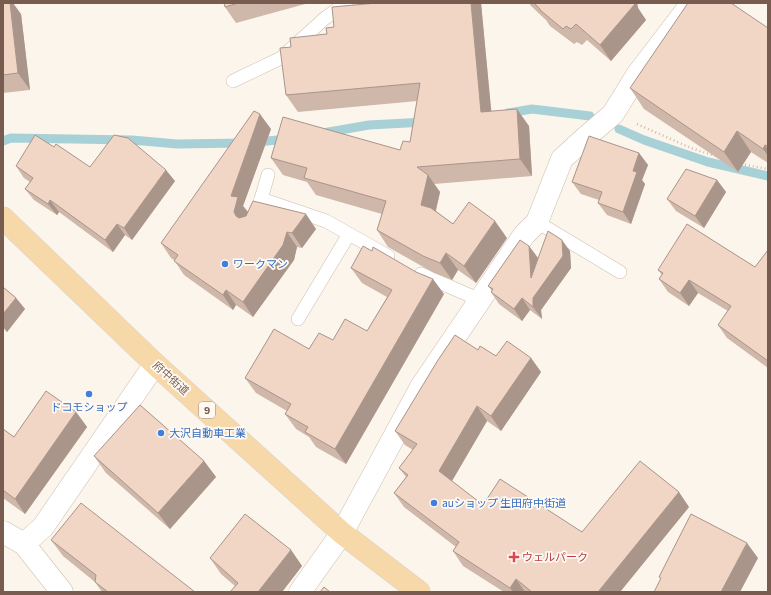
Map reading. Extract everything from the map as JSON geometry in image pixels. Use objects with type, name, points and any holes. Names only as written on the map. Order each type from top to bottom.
[{"type":"main road","name":"府中街道","points":[[3,218],[155,364],[342,533],[419,592]]},
{"type":"street","points":[[300,592],[342,533],[421,387],[524,235],[537,222],[562,160],[613,114],[638,75],[692,3]]},
{"type":"street","points":[[24,544],[43,527],[155,364]]},
{"type":"street","points":[[3,532],[24,544],[62,592]]},
{"type":"lane","points":[[233,81],[281,58],[324,19],[346,3]]},
{"type":"lane","points":[[254,218],[268,175]]},
{"type":"lane","points":[[261,199],[326,221],[396,261]]},
{"type":"lane","points":[[537,222],[620,272]]},
{"type":"lane","points":[[298,319],[349,234]]},
{"type":"lane","points":[[410,268],[431,280],[480,300]]},
{"type":"path","points":[[613,114],[691,148],[720,157]]},
{"type":"path","points":[[735,162],[768,169]]},
{"type":"building","points":[[3,3],[10,3],[18,73],[3,75]]},
{"type":"building","points":[[224,3],[238,3],[225,7]]},
{"type":"building","points":[[377,3],[471,3],[481,112],[517,109],[520,159],[417,167],[428,175],[421,205],[431,208],[453,224],[469,202],[495,221],[464,266],[446,253],[440,263],[423,256],[377,230],[386,201],[304,178],[307,168],[271,158],[283,117],[400,150],[403,141],[410,142],[420,83],[286,95],[280,48],[291,47],[290,38],[327,34],[326,28],[334,27],[332,7]]},
{"type":"building","points":[[534,3],[635,4],[600,45],[576,24],[571,29],[566,26],[563,29],[540,10]]},
{"type":"building","points":[[688,3],[731,3],[768,28],[768,146],[765,145],[763,149],[737,131],[724,152],[630,88]]},
{"type":"building","points":[[254,111],[260,114],[231,196],[238,197],[234,212],[236,216],[239,218],[246,216],[253,201],[306,214],[292,233],[287,232],[283,245],[243,302],[226,290],[223,295],[174,261],[178,255],[161,243]]},
{"type":"building","points":[[35,135],[54,147],[56,144],[90,167],[114,135],[128,138],[166,170],[124,228],[117,224],[105,240],[50,200],[48,204],[25,189],[33,178],[16,166]]},
{"type":"building","points":[[589,136],[639,153],[633,171],[637,172],[623,212],[598,203],[602,192],[572,182]]},
{"type":"building","points":[[686,169],[717,180],[695,216],[667,199]]},
{"type":"building","points":[[687,224],[755,267],[768,250],[768,361],[718,325],[731,306],[689,280],[680,293],[659,279],[663,273],[658,270]]},
{"type":"building","points":[[548,231],[562,240],[563,256],[533,298],[533,307],[522,298],[514,309],[491,292],[493,289],[488,286],[520,240],[529,246],[531,278]]},
{"type":"building","points":[[363,246],[372,251],[373,247],[416,272],[433,279],[335,449],[305,432],[308,427],[285,414],[291,404],[245,378],[274,329],[309,349],[319,333],[333,340],[345,319],[367,331],[392,290],[351,268]]},
{"type":"building","points":[[3,287],[16,298],[3,314]]},
{"type":"building","points":[[455,335],[478,350],[480,346],[496,356],[507,341],[531,358],[491,416],[477,406],[439,471],[483,505],[500,479],[582,532],[640,461],[679,492],[598,592],[532,592],[516,579],[510,588],[453,551],[459,542],[394,493],[408,475],[399,468],[417,444],[395,431]]},
{"type":"building","points":[[46,391],[76,412],[15,499],[3,490],[3,429],[14,437]]},
{"type":"building","points":[[140,405],[204,461],[158,513],[94,456]]},
{"type":"building","points":[[81,503],[195,592],[108,592],[95,582],[96,575],[51,540]]},
{"type":"building","points":[[245,514],[291,550],[258,592],[230,592],[238,583],[210,558]]},
{"type":"building","points":[[691,514],[747,543],[721,592],[654,592],[661,578],[659,577]]},
{"type":"building","points":[[324,587],[330,592],[320,592]]},
{"type":"waterway","points":[[508,113],[532,109],[590,116]]},
{"type":"waterway","points":[[323,133],[369,125],[425,122]]},
{"type":"waterway","points":[[619,129],[644,140],[708,162],[768,176]]},
{"type":"waterway","points":[[3,141],[11,138],[132,140],[177,144],[243,143]]},
{"type":"waterway","points":[[256,142],[289,139]]},
{"type":"place","name":"ワークマン","points":[[225,264]]},
{"type":"place","name":"ドコモショップ","points":[[89,394]]},
{"type":"place","name":"大沢自動車工業","points":[[161,433]]},
{"type":"place","name":"auショップ 生田府中街道","points":[[434,503]]},
{"type":"place","name":"ウェルパーク","points":[[514,557]]}]
